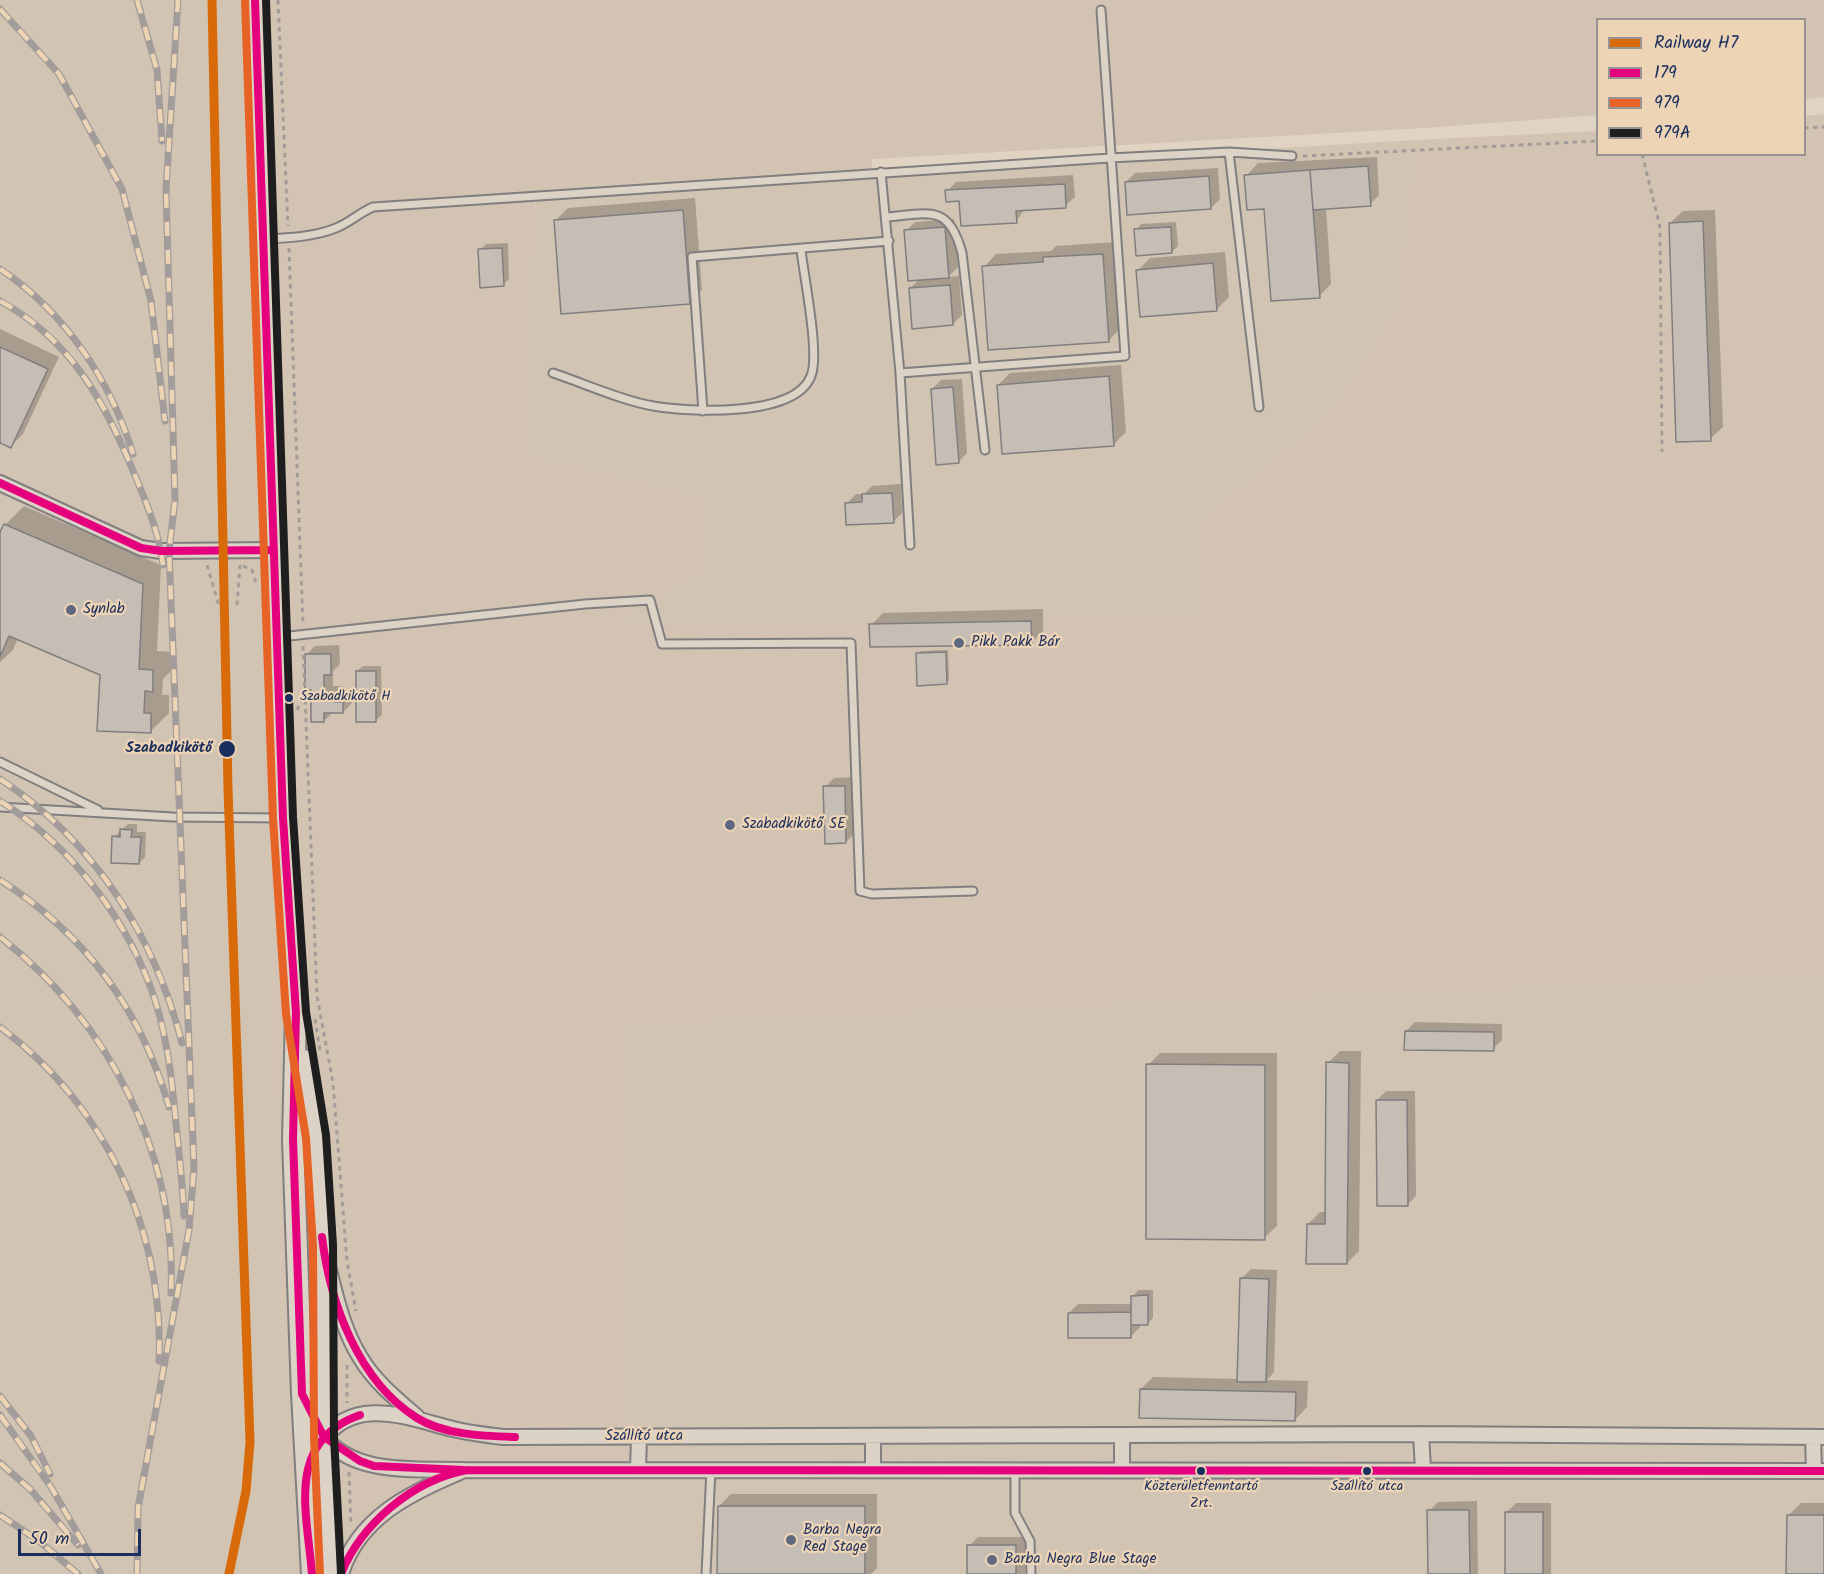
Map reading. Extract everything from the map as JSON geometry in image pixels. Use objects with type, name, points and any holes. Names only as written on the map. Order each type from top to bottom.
[{"type":"main road","points":[[255,0],[283,818],[296,1013],[293,1139],[302,1394],[312,1574]]},
{"type":"main road","points":[[296,1013],[316,1137],[323,1246],[324,1437],[331,1574]]},
{"type":"street","points":[[0,483],[141,548],[161,551],[274,550]]},
{"type":"street","name":"Szállító utca","points":[[323,1246],[334,1292],[360,1357],[387,1392],[418,1418]]},
{"type":"street","points":[[302,1394],[324,1437],[306,1468]]},
{"type":"street","name":"Szállító utca","points":[[382,1412],[418,1418],[452,1429],[503,1437],[1421,1434],[1818,1437],[1819,1471],[1122,1468],[464,1470],[374,1466],[348,1455],[324,1437],[347,1419],[364,1414],[382,1412]]},
{"type":"street","points":[[1421,1434],[1422,1469]]},
{"type":"street","points":[[1122,1435],[1122,1468]]},
{"type":"street","points":[[873,1436],[873,1469]]},
{"type":"street","points":[[638,1469],[639,1438]]},
{"type":"street","name":"Szállító utca","points":[[341,1574],[349,1554],[366,1528],[415,1491],[464,1470]]},
{"type":"lane","points":[[900,373],[1125,356],[1101,10]]},
{"type":"lane","points":[[262,239],[337,228],[358,213],[373,207],[1110,158],[1229,152],[1292,156]]},
{"type":"lane","points":[[1229,152],[1259,407]]},
{"type":"lane","points":[[881,172],[900,373],[910,545]]},
{"type":"lane","points":[[887,217],[929,213],[942,215],[956,232],[962,253],[985,450]]},
{"type":"lane","points":[[703,411],[692,257],[801,250],[889,241]]},
{"type":"lane","points":[[554,373],[651,405],[703,411],[775,404],[797,392],[811,377],[814,355],[801,250]]},
{"type":"lane","points":[[277,637],[303,636],[585,603],[650,600],[662,644],[851,643],[860,891],[872,894],[973,891]]},
{"type":"lane","points":[[0,762],[103,813]]},
{"type":"lane","points":[[0,807],[103,813],[283,818]]},
{"type":"lane","points":[[706,1574],[711,1469]]},
{"type":"lane","points":[[1015,1469],[1015,1513],[1029,1536],[1031,1574]]},
{"type":"path","points":[[278,0],[317,996],[333,1083],[346,1262],[357,1307],[355,1314]]},
{"type":"path","points":[[1806,128],[1824,128]]},
{"type":"path","points":[[1292,156],[1596,141]]},
{"type":"path","points":[[1642,156],[1660,227],[1662,452]]},
{"type":"path","points":[[198,561],[207,565],[218,565]]},
{"type":"path","points":[[207,565],[219,606]]},
{"type":"path","points":[[230,565],[240,565],[252,570],[256,584],[302,584]]},
{"type":"path","points":[[237,605],[240,565]]},
{"type":"path","points":[[296,713],[304,695]]},
{"type":"path","points":[[311,991],[321,1059]]},
{"type":"path","points":[[347,1299],[353,1320]]},
{"type":"shaded area","points":[[0,0],[255,0],[283,818],[269,1026],[275,1105],[285,1395],[295,1574],[0,1574]]},
{"type":"shaded area","points":[[255,0],[1824,0],[1824,97],[1806,99],[1806,18],[1596,18],[1596,115],[1425,128],[872,159],[872,172],[536,187],[527,454],[707,496],[705,572],[621,622],[1201,616],[1197,523],[1334,408],[1394,312],[1416,140],[1596,131],[1596,156],[1806,156],[1806,116],[1824,114],[1824,977],[629,1025],[629,1479],[469,1483],[436,1492],[410,1505],[385,1525],[366,1548],[358,1574],[295,1574],[285,1395],[275,1105],[269,1026],[283,818]]},
{"type":"shaded area","points":[[1416,140],[1394,312],[1334,408],[1197,523],[1201,616],[620,622],[527,454],[536,187],[872,172]]},
{"type":"shaded area","points":[[1824,977],[1824,1574],[358,1574],[366,1548],[385,1525],[410,1505],[436,1492],[469,1483],[629,1479],[629,1025]]},
{"type":"building","points":[[1368,166],[1371,206],[1313,210],[1310,170]]},
{"type":"building","points":[[1310,170],[1320,298],[1271,301],[1264,209],[1247,210],[1244,175]]},
{"type":"building","points":[[1209,176],[1211,209],[1127,215],[1125,182]]},
{"type":"building","points":[[1065,184],[1066,208],[1016,211],[1017,223],[961,226],[959,201],[946,202],[945,190]]},
{"type":"building","points":[[683,210],[690,304],[561,314],[554,220]]},
{"type":"building","points":[[1703,221],[1711,441],[1676,442],[1669,223]]},
{"type":"building","points":[[945,227],[949,278],[908,281],[904,230]]},
{"type":"building","points":[[1171,227],[1172,253],[1136,256],[1134,229]]},
{"type":"building","points":[[502,248],[504,286],[480,288],[478,249]]},
{"type":"building","points":[[1103,254],[1109,342],[988,350],[982,266],[1043,262],[1043,257]]},
{"type":"building","points":[[1213,263],[1217,311],[1140,317],[1136,270]]},
{"type":"building","points":[[950,285],[953,325],[912,329],[909,288]]},
{"type":"building","points":[[0,347],[48,369],[11,448],[0,443]]},
{"type":"building","points":[[1109,376],[1114,446],[1002,454],[997,385]]},
{"type":"building","points":[[953,387],[959,463],[936,465],[931,389]]},
{"type":"building","points":[[892,493],[894,523],[846,525],[845,503],[862,502],[862,494]]},
{"type":"building","name":"Synlab","points":[[4,524],[143,584],[139,669],[153,670],[153,692],[145,691],[144,713],[151,713],[151,733],[97,731],[100,675],[9,636],[0,657],[0,532]]},
{"type":"building","points":[[1031,621],[1032,645],[870,647],[869,624]]},
{"type":"building","points":[[946,652],[947,684],[917,686],[916,653]]},
{"type":"building","points":[[305,654],[331,654],[331,675],[324,675],[324,695],[334,694],[334,702],[343,702],[343,713],[324,713],[324,722],[311,722],[311,690],[305,690]]},
{"type":"building","points":[[356,671],[376,671],[376,722],[356,722]]},
{"type":"building","points":[[823,786],[845,786],[846,843],[825,844]]},
{"type":"building","points":[[120,829],[132,830],[131,837],[141,837],[139,864],[111,863],[112,836],[120,837]]},
{"type":"building","points":[[1405,1031],[1494,1032],[1494,1051],[1404,1050]]},
{"type":"building","points":[[1326,1062],[1349,1063],[1347,1264],[1306,1264],[1307,1224],[1325,1224]]},
{"type":"building","points":[[1146,1064],[1265,1065],[1265,1240],[1146,1239]]},
{"type":"building","points":[[1376,1100],[1407,1100],[1408,1206],[1377,1206]]},
{"type":"building","points":[[1240,1278],[1269,1279],[1266,1382],[1237,1382]]},
{"type":"building","points":[[1148,1295],[1148,1325],[1131,1325],[1131,1296]]},
{"type":"building","points":[[1131,1312],[1131,1338],[1068,1338],[1068,1313]]},
{"type":"building","points":[[1140,1389],[1296,1392],[1295,1421],[1139,1418]]},
{"type":"building","name":"Barba Negra Red Stage","points":[[718,1506],[865,1506],[865,1574],[717,1574]]},
{"type":"building","points":[[1427,1510],[1469,1510],[1470,1574],[1428,1574]]},
{"type":"building","points":[[1505,1512],[1543,1512],[1543,1574],[1505,1574]]},
{"type":"building","points":[[1787,1515],[1824,1515],[1824,1574],[1786,1574]]},
{"type":"building","name":"Barba Negra Blue Stage","points":[[967,1545],[1016,1545],[1016,1574],[967,1574]]},
{"type":"railway","points":[[137,0],[157,70],[162,141]]},
{"type":"railway","points":[[137,1574],[138,1508],[189,1230],[194,1168],[169,551],[175,500],[166,190],[178,0]]},
{"type":"railway","points":[[0,9],[59,74],[122,189],[151,301],[165,421]]},
{"type":"railway","points":[[0,269],[45,306],[83,350],[112,400],[133,454]]},
{"type":"railway","points":[[0,301],[47,335],[84,376],[99,400],[145,499],[156,531],[163,565]]},
{"type":"railway","points":[[0,779],[34,804],[64,831],[92,861],[116,894],[137,928],[155,965],[182,1043]]},
{"type":"railway","points":[[0,801],[26,819],[74,863],[114,915],[145,973],[156,1003],[167,1052],[174,1101],[184,1216]]},
{"type":"railway","points":[[0,880],[31,901],[58,924],[106,977],[126,1006],[143,1038],[169,1107]]},
{"type":"railway","points":[[0,937],[39,971],[74,1009],[104,1050],[129,1094],[148,1141],[162,1190],[170,1241],[171,1293]]},
{"type":"railway","points":[[0,1027],[37,1059],[70,1094],[98,1133],[121,1174],[139,1219],[151,1265],[158,1312],[159,1361]]},
{"type":"railway","points":[[0,1396],[31,1436],[50,1474]]},
{"type":"railway","points":[[0,1415],[51,1487],[101,1574]]},
{"type":"railway","points":[[0,1463],[30,1489],[78,1545]]},
{"type":"railway","points":[[0,1515],[39,1541],[78,1574]]},
{"type":"rail line","name":"H7","points":[[212,0],[228,788],[250,1442],[246,1491],[229,1574]]},
{"type":"transit line","name":"979","points":[[245,0],[273,818],[286,1014],[306,1138],[313,1246],[314,1437],[320,1574]]},
{"type":"transit line","name":"179","points":[[255,0],[283,818],[296,1013],[293,1139],[302,1394],[324,1437],[360,1461],[374,1466],[464,1470],[1824,1471]]},
{"type":"transit line","name":"979A","points":[[266,0],[293,817],[306,1012],[326,1135],[333,1245],[334,1437],[341,1573]]},
{"type":"transit line","name":"179","points":[[0,483],[141,548],[161,551],[274,550]]},
{"type":"transit line","name":"179","points":[[322,1237],[332,1288],[350,1338],[378,1383],[396,1402],[417,1418],[439,1428],[464,1434],[515,1437]]},
{"type":"transit line","name":"179","points":[[312,1574],[305,1503],[306,1481],[311,1460],[320,1442],[336,1427],[360,1415]]},
{"type":"transit line","name":"179","points":[[341,1574],[362,1538],[391,1507],[427,1483],[467,1470]]},
{"type":"place","name":"Synlab","points":[[71,610]]},
{"type":"place","name":"Pikk Pakk Bár","points":[[959,643]]},
{"type":"place","name":"Szabadkikötő H","points":[[289,698]]},
{"type":"place","name":"Szabadkikötő","points":[[227,749]]},
{"type":"place","name":"Szabadkikötő SE","points":[[730,825]]},
{"type":"place","name":"Közterületfenntartó Zrt.","points":[[1201,1471]]},
{"type":"place","name":"Szállító utca","points":[[1367,1471]]},
{"type":"place","name":"Barba Negra Red Stage","points":[[791,1540]]},
{"type":"place","name":"Barba Negra Blue Stage","points":[[992,1560]]}]
